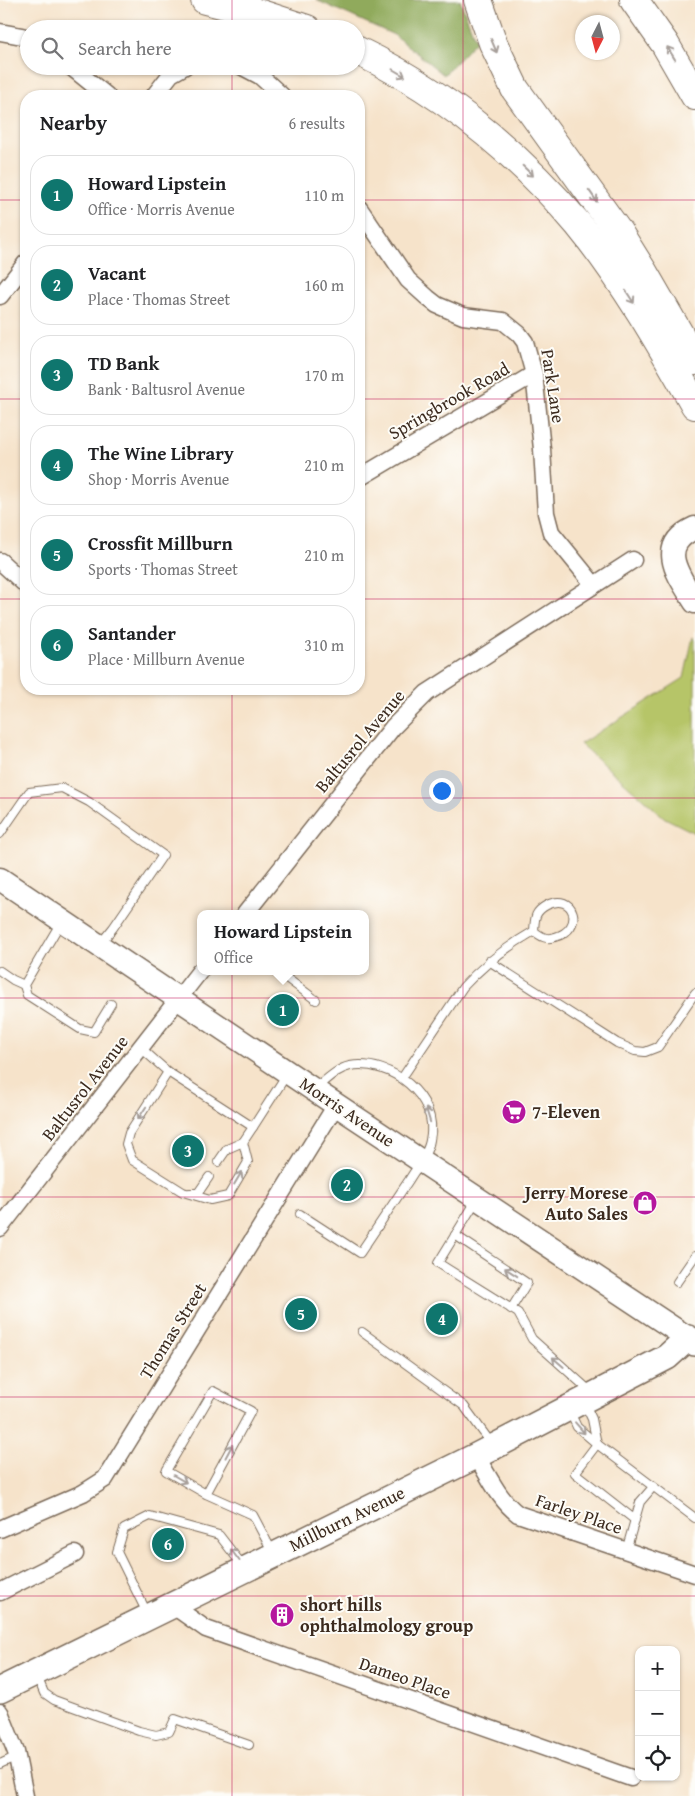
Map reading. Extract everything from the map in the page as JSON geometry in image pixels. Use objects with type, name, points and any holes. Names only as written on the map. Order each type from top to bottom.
[{"type":"highway","points":[[204,0],[279,20]]},
{"type":"highway","points":[[478,0],[492,43],[515,89],[619,233],[644,272],[695,361]]},
{"type":"highway","points":[[634,0],[665,44],[695,96]]},
{"type":"highway","points":[[365,55],[416,82],[450,105],[516,160],[548,191],[578,225],[610,267],[654,335],[695,405]]},
{"type":"main road","points":[[695,528],[685,532],[678,540],[672,556],[674,565],[695,602]]},
{"type":"main road","name":"Morris Avenue","points":[[0,879],[692,1341]]},
{"type":"main road","name":"Millburn Avenue","points":[[0,1690],[485,1451],[667,1357],[692,1341]]},
{"type":"street","points":[[0,32],[20,36]]},
{"type":"street","points":[[81,75],[100,90]]},
{"type":"street","points":[[159,90],[170,75]]},
{"type":"street","points":[[258,75],[275,90]]},
{"type":"street","name":"Park Lane","points":[[365,217],[408,280],[428,298],[437,305],[463,316],[503,321],[519,334],[525,342],[534,374],[542,449],[546,513],[551,532],[594,585]]},
{"type":"street","points":[[0,296],[20,271]]},
{"type":"street","name":"Springbrook Road","points":[[365,474],[534,374]]},
{"type":"street","name":"Baltusrol Avenue","points":[[248,910],[393,727],[427,693],[633,560]]},
{"type":"street","points":[[0,561],[20,579]]},
{"type":"street","name":"Baltusrol Avenue","points":[[0,1228],[197,975]]},
{"type":"street","name":"Thomas Street","points":[[0,1529],[83,1493],[105,1479],[336,1105]]},
{"type":"street","name":"Farley Place","points":[[485,1451],[502,1498],[509,1508],[518,1514],[695,1574]]},
{"type":"street","points":[[0,1592],[75,1554]]},
{"type":"street","name":"Dameo Place","points":[[172,1605],[206,1629],[631,1778]]},
{"type":"street","points":[[0,1712],[17,1756],[24,1796]]},
{"type":"lane","points":[[0,834],[29,792],[62,788],[89,802],[163,855],[114,928],[99,946]]},
{"type":"lane","points":[[561,901],[569,905],[574,923],[569,931],[551,938],[541,937],[534,931],[535,916],[542,908],[561,901]]},
{"type":"lane","points":[[24,985],[62,921]]},
{"type":"lane","points":[[402,1078],[463,987],[490,961],[521,938],[534,931]]},
{"type":"lane","points":[[490,961],[617,1043],[634,1051],[645,1052],[658,1047],[695,993]]},
{"type":"lane","points":[[0,971],[24,985],[27,995],[80,1029],[94,1032],[111,1004]]},
{"type":"lane","points":[[282,975],[316,1000]]},
{"type":"lane","points":[[141,1048],[168,1072],[253,1127]]},
{"type":"lane","points":[[300,1214],[360,1253],[421,1161],[430,1141],[432,1126],[420,1096],[411,1086],[388,1070],[375,1066],[348,1066],[337,1070],[314,1090]]},
{"type":"lane","points":[[168,1072],[129,1133],[126,1144],[132,1160],[183,1192],[210,1200],[228,1196],[248,1162],[243,1142]]},
{"type":"lane","points":[[218,1162],[227,1149],[243,1142],[288,1073]]},
{"type":"lane","points":[[183,1192],[198,1193],[209,1177]]},
{"type":"lane","points":[[477,1199],[438,1263],[511,1309],[521,1318],[532,1339],[582,1401],[592,1419],[597,1444],[575,1473],[635,1520]]},
{"type":"lane","points":[[455,1235],[527,1282],[511,1309]]},
{"type":"lane","points":[[677,1282],[695,1256]]},
{"type":"lane","points":[[362,1332],[464,1406],[485,1451]]},
{"type":"lane","points":[[206,1494],[251,1411],[213,1391],[166,1471],[206,1494],[253,1515],[274,1555]]},
{"type":"lane","points":[[582,1401],[577,1427],[695,1518]]},
{"type":"lane","points":[[626,1551],[640,1502],[653,1487]]},
{"type":"lane","points":[[149,1616],[117,1552],[124,1529],[150,1516],[219,1535],[245,1569]]},
{"type":"lane","points":[[35,1672],[44,1693],[54,1700],[139,1731],[156,1735],[169,1732],[175,1719],[249,1746]]},
{"type":"lane","points":[[0,1764],[17,1756]]},
{"type":"green space","points":[[316,0],[460,0],[476,41],[444,75],[394,35],[365,22],[365,20],[361,20]]},
{"type":"green space","points":[[693,637],[695,640],[695,833],[665,818],[580,744],[684,678]]},
{"type":"place","name":"Howard Lipstein","points":[[283,1010]]},
{"type":"place","name":"7-Eleven","points":[[514,1112]]},
{"type":"place","name":"TD Bank","points":[[188,1151]]},
{"type":"place","name":"Vacant","points":[[347,1185]]},
{"type":"place","name":"Jerry Morese Auto Sales","points":[[645,1203]]},
{"type":"place","name":"Crossfit Millburn","points":[[301,1314]]},
{"type":"place","name":"The Wine Library","points":[[442,1319]]},
{"type":"place","name":"Santander","points":[[168,1544]]},
{"type":"place","name":"short hills ophthalmology group","points":[[282,1615]]}]
